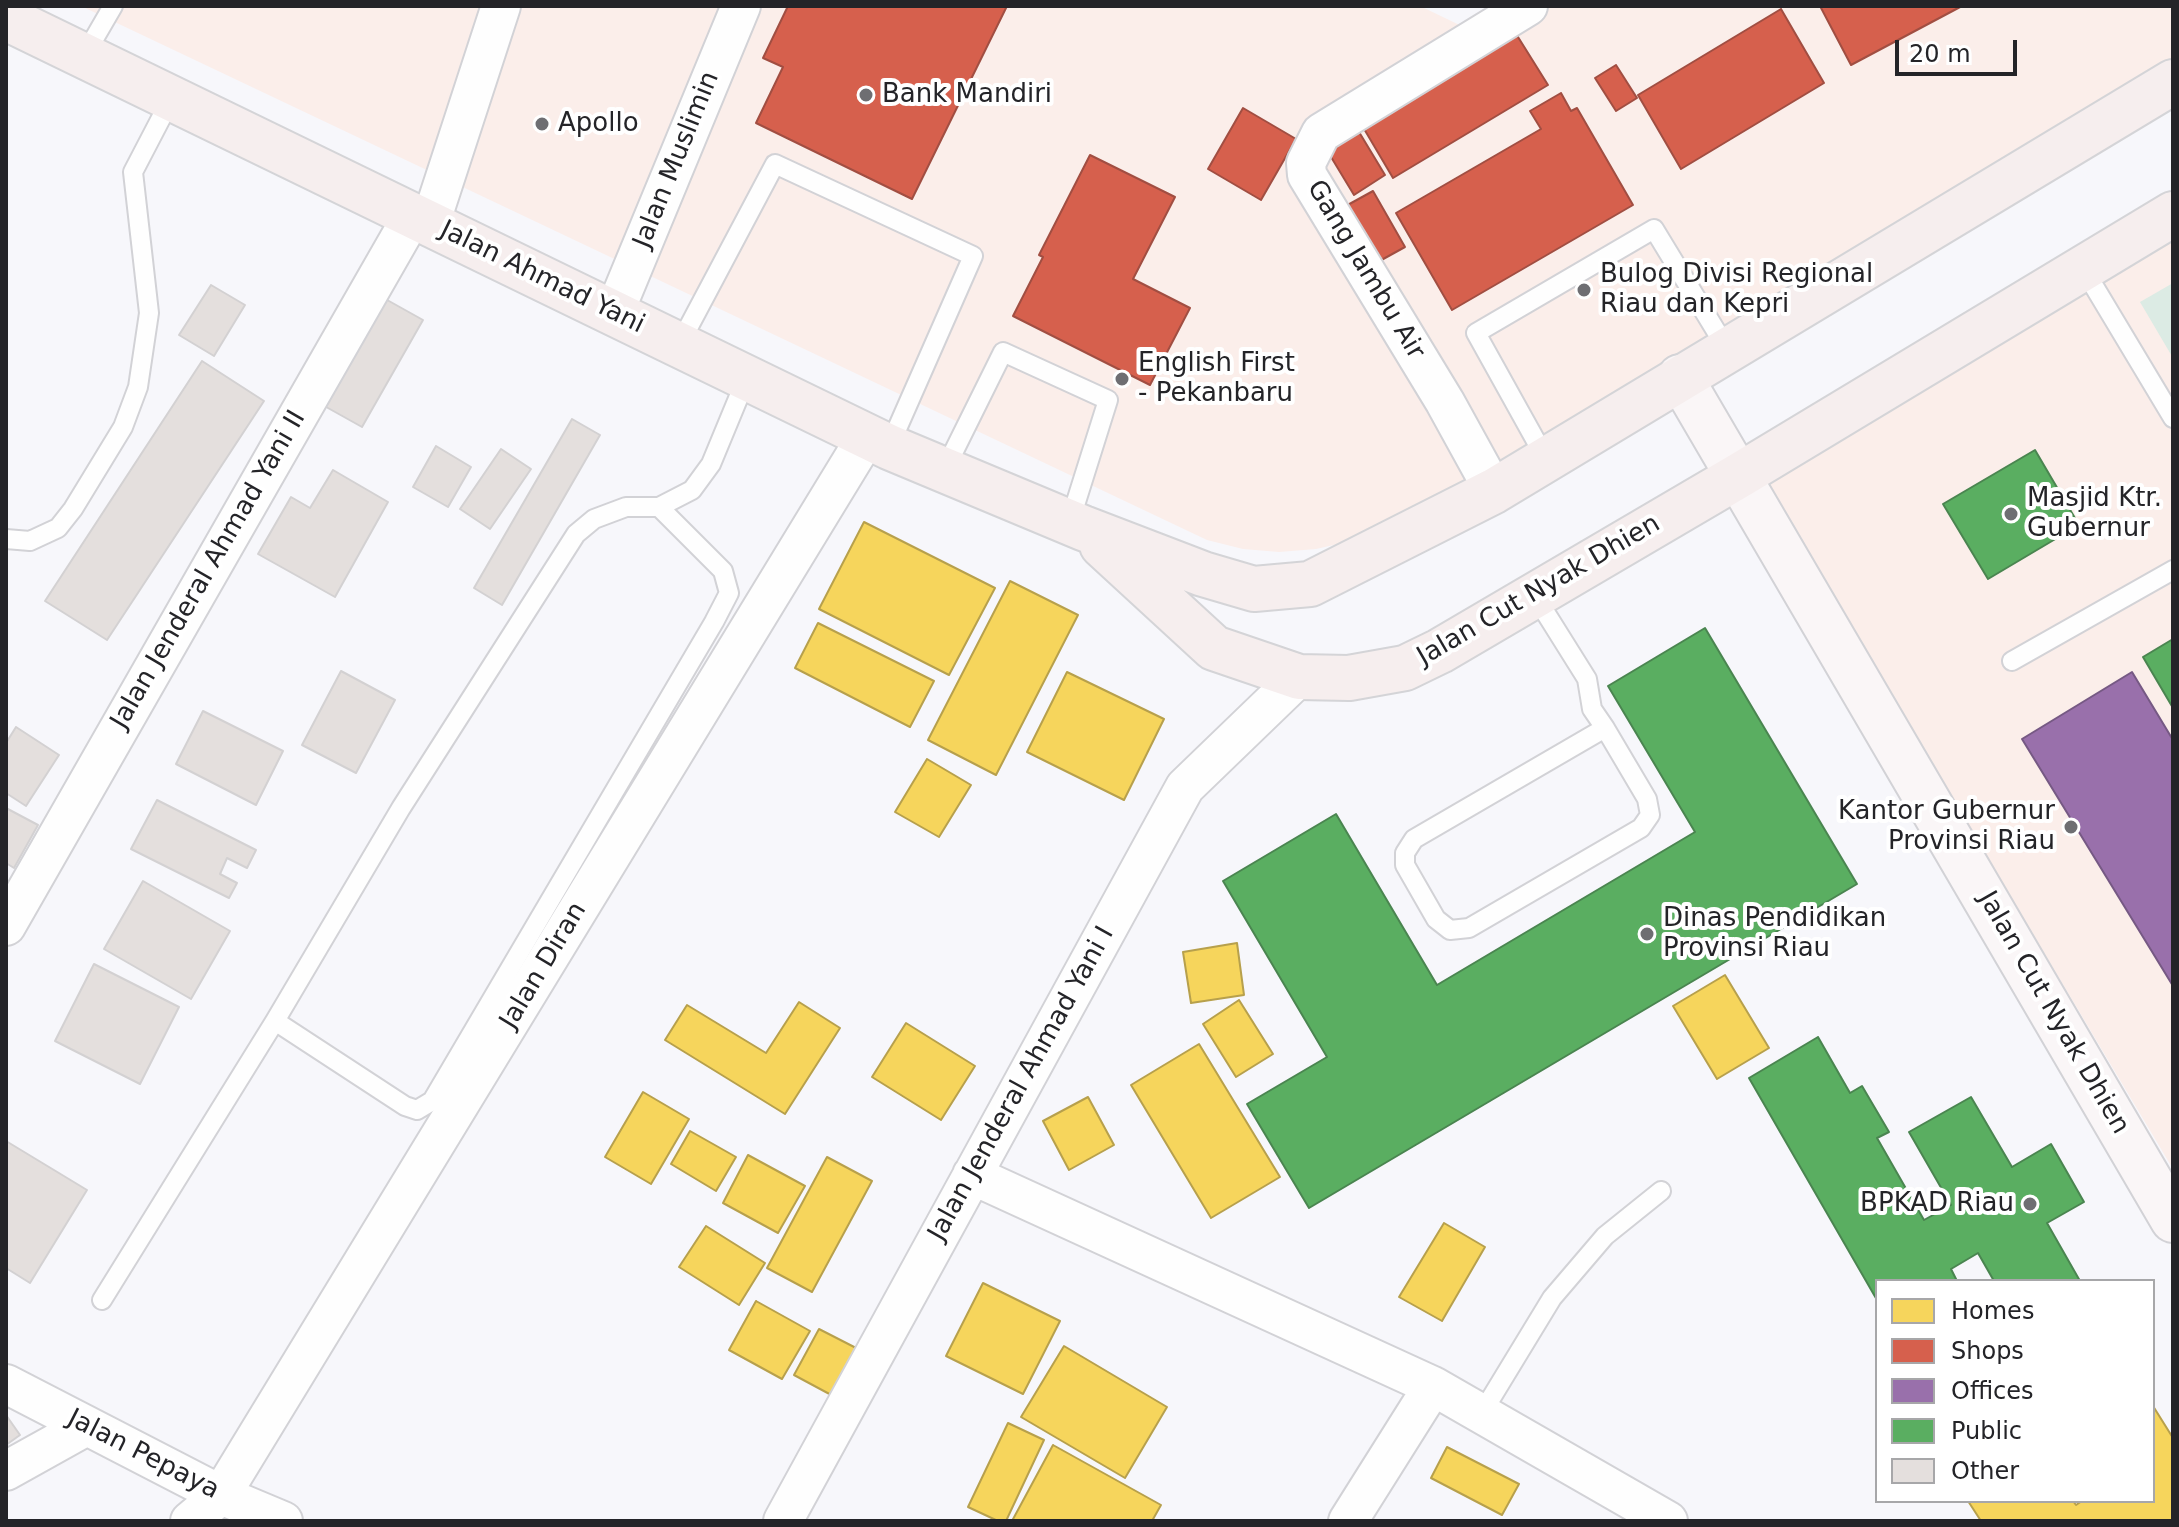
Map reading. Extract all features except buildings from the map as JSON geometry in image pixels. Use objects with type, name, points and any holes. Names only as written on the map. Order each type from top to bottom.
[{"type":"main road","name":"Jalan Ahmad Yani","points":[[6,18],[878,442],[1076,525]]},
{"type":"main road","points":[[1076,525],[1203,574],[1254,589],[1310,584],[1494,491],[2173,82]]},
{"type":"main road","name":"Jalan Cut Nyak Dhien","points":[[1076,525],[1214,648],[1299,677],[1349,678],[1405,668],[1740,475],[2173,214]]},
{"type":"street","name":"Jalan Jenderal Ahmad Yani II","points":[[6,926],[421,220],[501,6]]},
{"type":"street","name":"Jalan Muslimin","points":[[614,313],[741,6]]},
{"type":"street","name":"Gang Jambu Air","points":[[1494,491],[1445,402],[1307,175],[1306,163],[1321,133],[1528,6]]},
{"type":"street","name":"Jalan Cut Nyak Dhien","points":[[1680,377],[2173,1220]]},
{"type":"street","name":"Jalan Diran","points":[[190,1521],[221,1495],[878,442]]},
{"type":"street","name":"Jalan Jenderal Ahmad Yani I","points":[[783,1521],[1185,787],[1299,677]]},
{"type":"street","points":[[972,1175],[1433,1386],[1668,1521]]},
{"type":"street","name":"Jalan Pepaya","points":[[6,1384],[221,1495],[283,1521]]},
{"type":"street","points":[[1348,1521],[1433,1386]]},
{"type":"street","points":[[6,1471],[85,1427]]},
{"type":"lane","points":[[84,56],[113,6]]},
{"type":"lane","points":[[6,539],[30,541],[58,528],[123,427],[138,387],[149,313],[133,172],[171,99]]},
{"type":"lane","points":[[679,345],[775,164],[973,256],[878,442]]},
{"type":"lane","points":[[1546,459],[1476,333],[1654,229],[1727,349]]},
{"type":"lane","points":[[2083,268],[2173,418]]},
{"type":"lane","points":[[945,469],[1003,352],[1108,400],[1076,525]]},
{"type":"lane","points":[[102,1300],[275,1021],[401,808],[576,534],[594,519],[626,507],[659,507],[692,490],[705,475],[747,377]]},
{"type":"lane","points":[[275,1021],[405,1106],[417,1110],[432,1101],[729,593],[723,571],[659,507]]},
{"type":"lane","points":[[2012,661],[2173,570]]},
{"type":"lane","points":[[1535,595],[1587,679],[1592,709],[1605,728],[1647,799],[1650,815],[1641,828],[1469,928],[1450,930],[1436,919],[1405,865],[1405,853],[1414,839],[1605,728]]},
{"type":"lane","points":[[1482,1413],[1552,1298],[1605,1236],[1661,1191]]},
{"type":"shaded area","points":[[81,6],[1420,6],[1472,31],[1489,6],[2173,6],[2173,61],[1405,517],[1347,542],[1316,549],[1279,552],[1243,549],[1207,540]]},
{"type":"shaded area","name":"Kantor Gubernur Provinsi Riau","points":[[2173,240],[2173,1169],[1765,485]]},
{"type":"shaded area","points":[[2173,283],[2173,358],[2140,302]]},
{"type":"place","name":"Bank Mandiri","points":[[866,95]]},
{"type":"place","name":"Apollo","points":[[542,124]]},
{"type":"place","name":"Bulog Divisi Regional Riau dan Kepri","points":[[1584,290]]},
{"type":"place","name":"English First - Pekanbaru","points":[[1122,379]]},
{"type":"place","name":"Masjid Ktr. Gubernur","points":[[2011,514]]},
{"type":"place","name":"Kantor Gubernur Provinsi Riau","points":[[2071,827]]},
{"type":"place","name":"Dinas Pendidikan Provinsi Riau","points":[[1647,934]]},
{"type":"place","name":"BPKAD Riau","points":[[2030,1204]]}]
